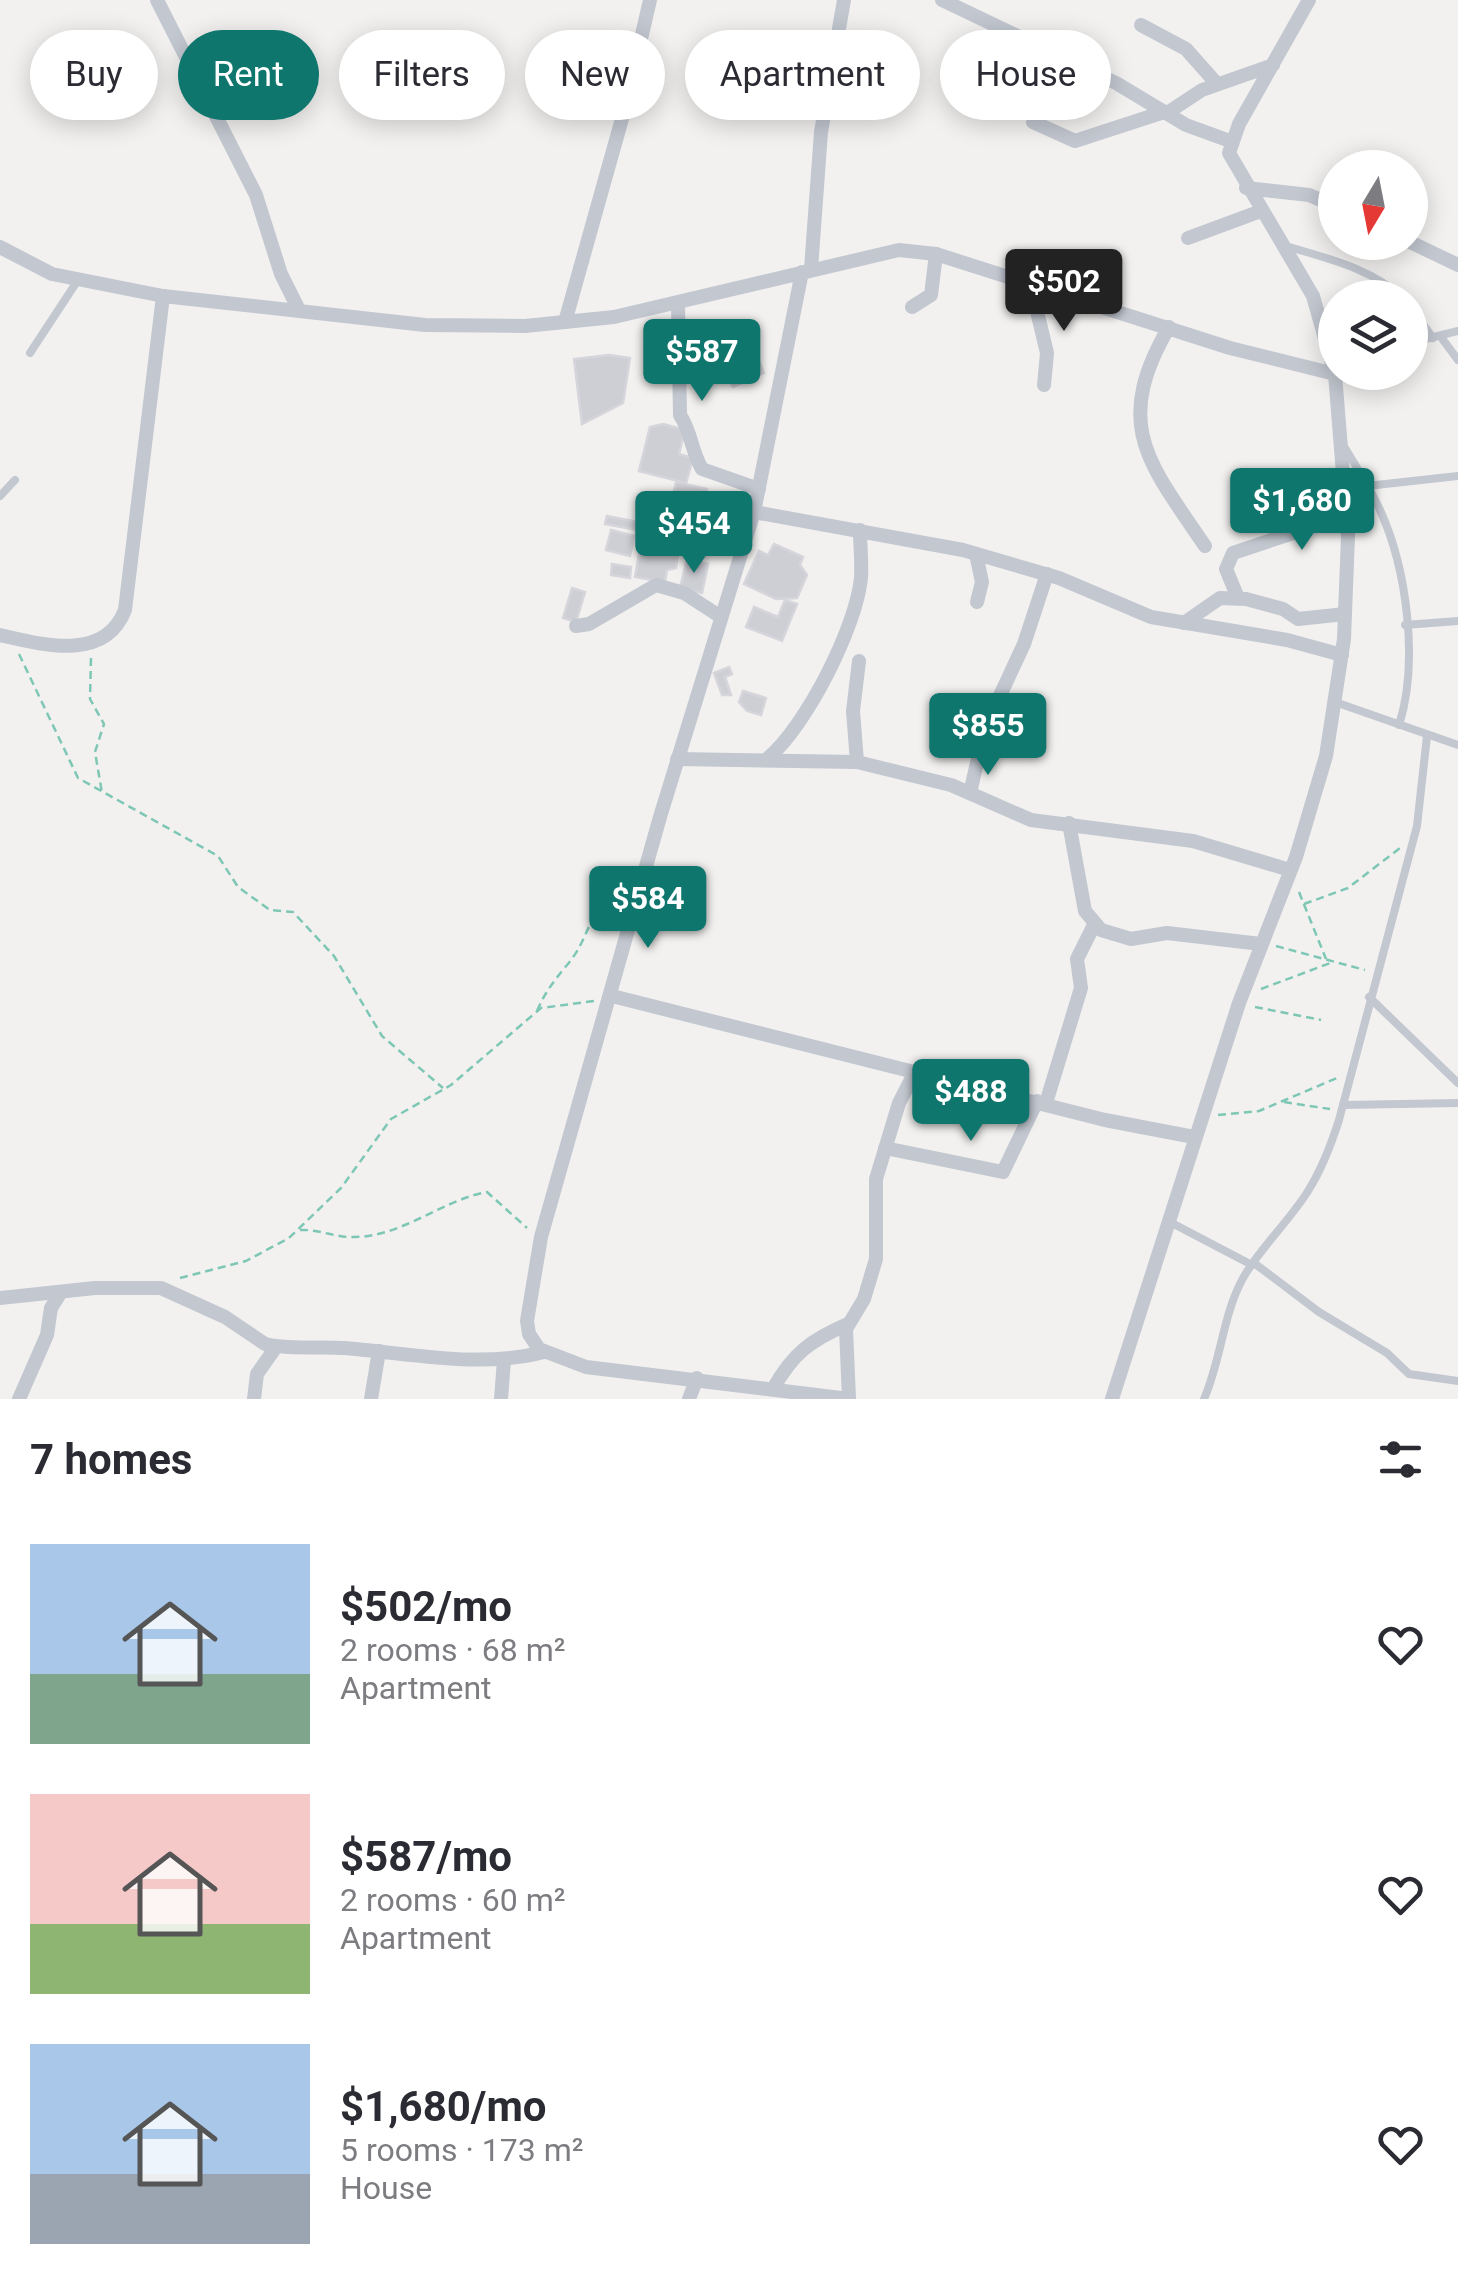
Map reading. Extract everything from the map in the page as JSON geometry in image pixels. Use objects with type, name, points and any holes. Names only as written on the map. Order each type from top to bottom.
[{"type":"street","points":[[157,0],[256,195],[281,274],[299,310]]},
{"type":"street","points":[[565,322],[625,108],[650,0]]},
{"type":"street","points":[[501,1399],[506,1360],[528,1331],[540,1237],[754,512],[806,271],[821,132],[844,0]]},
{"type":"street","points":[[942,0],[1230,142]]},
{"type":"street","points":[[1309,0],[1230,142],[1229,153],[1246,188],[1286,246],[1318,315]]},
{"type":"street","points":[[1141,24],[1186,49],[1217,84]]},
{"type":"street","points":[[1033,122],[1075,141],[1166,112],[1217,84],[1273,65]]},
{"type":"street","points":[[1246,188],[1318,199]]},
{"type":"street","points":[[1188,238],[1261,211]]},
{"type":"street","points":[[2,253],[78,280],[163,296],[426,325],[565,322],[678,304],[899,250],[936,254],[1230,348],[1318,362]]},
{"type":"street","points":[[1428,251],[1458,265]]},
{"type":"street","points":[[912,307],[931,295],[936,254]]},
{"type":"street","points":[[1030,282],[1047,353],[1044,386]]},
{"type":"street","points":[[6,637],[65,648],[91,644],[120,624],[125,610],[163,296]]},
{"type":"street","points":[[678,304],[680,415],[690,430],[691,451],[702,469],[759,489]]},
{"type":"street","points":[[1170,328],[1140,390],[1140,428],[1158,474],[1205,546]]},
{"type":"street","points":[[1112,1399],[1166,1220],[1239,1002],[1290,872],[1326,756],[1345,614],[1345,486],[1336,390]]},
{"type":"street","points":[[1238,598],[1226,569],[1232,553],[1293,533],[1345,486]]},
{"type":"street","points":[[754,512],[976,554],[1046,574],[1151,618],[1287,640],[1342,654]]},
{"type":"street","points":[[768,758],[802,722],[851,614],[861,580],[860,530]]},
{"type":"street","points":[[976,554],[982,582],[977,602]]},
{"type":"street","points":[[970,793],[985,728],[1024,644],[1046,574]]},
{"type":"street","points":[[576,626],[589,624],[656,584],[699,600],[721,617]]},
{"type":"street","points":[[1184,622],[1207,604],[1238,598],[1283,609],[1298,619],[1345,614]]},
{"type":"street","points":[[858,661],[854,711],[858,762]]},
{"type":"street","points":[[678,759],[858,762],[970,793],[1031,820],[1193,842],[1290,872]]},
{"type":"street","points":[[1070,823],[1085,911],[1094,925],[1114,936],[1131,938],[1166,933],[1262,943]]},
{"type":"street","points":[[885,1148],[1003,1172],[1041,1102],[1082,988],[1077,960],[1094,925]]},
{"type":"street","points":[[611,998],[1194,1137]]},
{"type":"street","points":[[0,1298],[161,1288],[195,1301],[276,1347],[506,1360],[544,1352],[586,1367],[849,1399],[844,1342],[848,1324],[872,1278],[876,1179],[915,1072]]},
{"type":"street","points":[[19,1399],[47,1335],[51,1308],[62,1292]]},
{"type":"street","points":[[773,1388],[790,1359],[810,1340],[848,1324]]},
{"type":"street","points":[[528,1331],[544,1352]]},
{"type":"street","points":[[254,1399],[257,1374],[276,1347]]},
{"type":"street","points":[[371,1399],[379,1351]]},
{"type":"street","points":[[690,1399],[697,1378]]},
{"type":"lane","points":[[1286,246],[1380,280]]},
{"type":"lane","points":[[30,352],[78,280]]},
{"type":"lane","points":[[1428,327],[1458,360]]},
{"type":"lane","points":[[1428,340],[1458,331]]},
{"type":"lane","points":[[1341,440],[1367,486],[1395,555],[1405,625],[1406,692],[1399,725]]},
{"type":"lane","points":[[1367,486],[1458,476]]},
{"type":"lane","points":[[0,496],[16,480]]},
{"type":"lane","points":[[1405,625],[1458,621]]},
{"type":"lane","points":[[1334,702],[1458,746]]},
{"type":"lane","points":[[1204,1399],[1220,1361],[1231,1304],[1253,1264],[1307,1193],[1325,1161],[1414,840],[1427,736]]},
{"type":"lane","points":[[1369,997],[1458,1083]]},
{"type":"lane","points":[[1342,1108],[1458,1103]]},
{"type":"lane","points":[[1166,1220],[1253,1264],[1318,1312],[1386,1352],[1409,1374],[1458,1381]]},
{"type":"path","points":[[6,637],[78,778],[102,795],[218,856],[238,887],[270,910],[294,912],[334,956],[382,1036],[443,1088]]},
{"type":"path","points":[[91,644],[90,699],[104,730],[95,752],[102,795]]},
{"type":"path","points":[[1304,904],[1348,888],[1414,840]]},
{"type":"path","points":[[1290,872],[1326,960]]},
{"type":"path","points":[[536,1012],[555,976],[570,961],[588,922],[603,905],[644,882]]},
{"type":"path","points":[[1262,943],[1376,973]]},
{"type":"path","points":[[1239,1002],[1286,976],[1334,962]]},
{"type":"path","points":[[161,1288],[181,1278],[246,1261],[296,1230],[342,1188],[383,1126],[443,1088],[536,1012],[554,1004],[611,998]]},
{"type":"path","points":[[1239,1002],[1321,1020]]},
{"type":"path","points":[[1201,1116],[1240,1114],[1282,1102],[1351,1072]]},
{"type":"path","points":[[1282,1102],[1342,1108]]},
{"type":"path","points":[[296,1230],[323,1230],[356,1238],[402,1226],[453,1200],[488,1192],[540,1237]]},
{"type":"building","points":[[723,327],[729,337],[712,347],[706,337]]},
{"type":"building","points":[[744,327],[764,373],[733,387],[727,373],[744,366],[730,333]]},
{"type":"building","points":[[609,355],[630,358],[623,403],[582,424],[574,359]]},
{"type":"building","points":[[663,424],[685,430],[679,454],[693,458],[686,483],[639,471],[650,427]]},
{"type":"building","points":[[676,482],[707,489],[699,525],[668,519]]},
{"type":"building","points":[[607,516],[669,528],[666,546],[679,548],[676,568],[667,570],[665,582],[635,577],[643,531],[605,524]]},
{"type":"building","points":[[611,530],[634,536],[630,556],[606,550]]},
{"type":"building","points":[[774,544],[803,557],[800,565],[807,575],[797,598],[776,599],[744,584],[759,551],[768,555]]},
{"type":"building","points":[[687,559],[708,564],[702,593],[680,588]]},
{"type":"building","points":[[612,564],[631,567],[630,578],[611,575]]},
{"type":"building","points":[[572,588],[585,592],[576,622],[563,618]]},
{"type":"building","points":[[785,600],[797,604],[782,641],[746,627],[754,607],[778,617]]},
{"type":"building","points":[[729,667],[732,674],[725,677],[731,695],[722,695],[714,673]]},
{"type":"building","points":[[743,691],[766,698],[761,715],[747,711],[739,702]]}]
